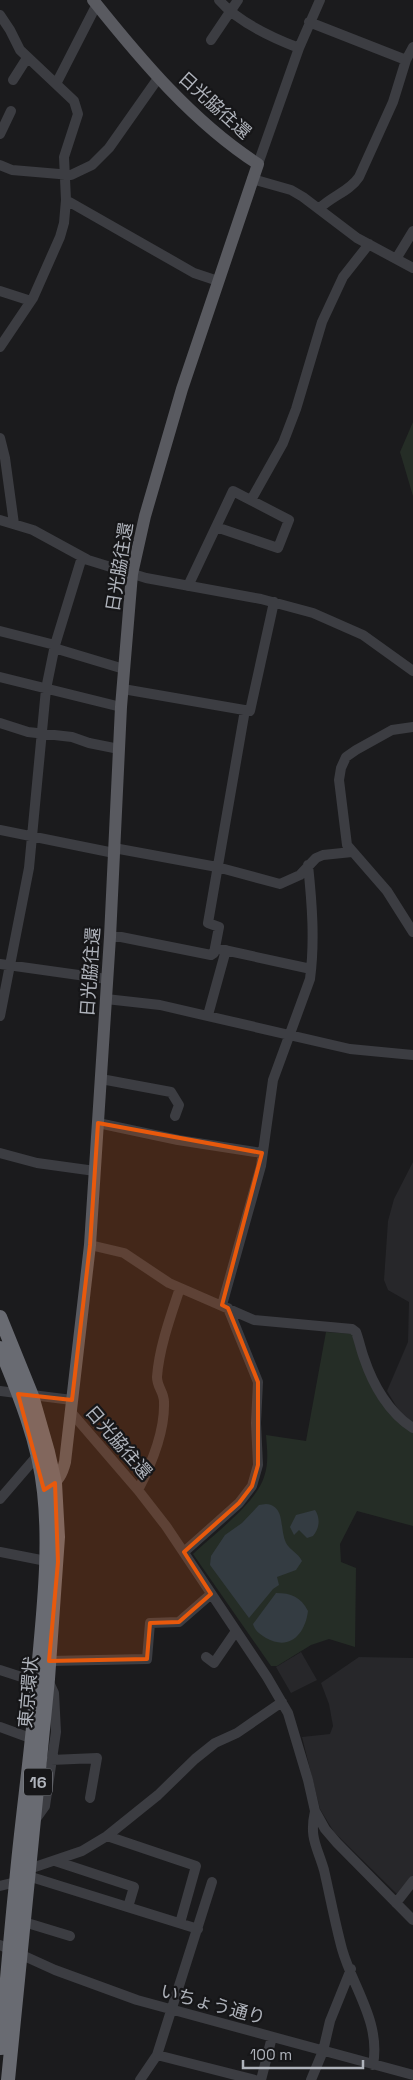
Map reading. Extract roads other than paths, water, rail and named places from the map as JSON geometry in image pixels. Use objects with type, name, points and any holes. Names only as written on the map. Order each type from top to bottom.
[{"type":"highway","name":"東京環状","points":[[0,1317],[58,1510],[58,1562],[49,1661],[42,1681],[33,1739],[24,1876],[24,1922],[10,1949],[8,2080]]},
{"type":"highway","name":"東京環状","points":[[0,1348],[25,1395],[37,1456],[50,1486],[34,1821],[10,1949],[0,2062]]},
{"type":"main road","name":"日光脇往還","points":[[71,1406],[90,1245],[110,937],[121,707],[132,574],[145,516],[182,389],[258,164],[213,132],[159,77],[95,2]]},
{"type":"main road","points":[[50,1486],[60,1476],[65,1462],[71,1406]]},
{"type":"street","points":[[219,0],[230,11],[265,33],[300,48]]},
{"type":"street","points":[[211,40],[238,0]]},
{"type":"street","points":[[258,164],[300,48],[320,0]]},
{"type":"street","points":[[56,84],[95,2]]},
{"type":"street","points":[[0,15],[20,50],[74,101],[78,114],[65,148],[66,200],[64,223],[60,237],[31,301],[0,347]]},
{"type":"street","points":[[310,22],[406,60]]},
{"type":"street","points":[[320,208],[330,199],[354,185],[359,177],[393,102],[406,60],[413,47]]},
{"type":"street","points":[[13,80],[27,58]]},
{"type":"street","points":[[0,165],[12,170],[71,175],[92,165],[109,148],[159,77]]},
{"type":"street","points":[[0,134],[11,111]]},
{"type":"street","points":[[252,179],[291,190],[320,208],[344,229],[413,268]]},
{"type":"street","points":[[66,200],[194,273],[218,281]]},
{"type":"street","points":[[396,259],[413,231]]},
{"type":"street","points":[[251,500],[283,443],[296,409],[326,313],[343,277],[369,244]]},
{"type":"street","points":[[0,290],[31,301]]},
{"type":"street","points":[[0,438],[14,524]]},
{"type":"street","points":[[188,586],[233,491],[288,520],[278,548],[216,527]]},
{"type":"street","points":[[0,520],[33,530],[82,557],[132,574],[158,581],[274,602],[300,609],[346,626],[381,647],[413,671]]},
{"type":"street","points":[[0,1016],[4,965],[29,868],[46,689],[54,647],[82,557]]},
{"type":"street","points":[[123,689],[250,711],[274,602]]},
{"type":"street","points":[[0,631],[124,669]]},
{"type":"street","points":[[0,677],[121,707]]},
{"type":"street","points":[[110,937],[121,937],[211,955],[214,953],[219,927],[208,923],[245,710]]},
{"type":"street","points":[[0,723],[28,732],[72,737],[89,744],[119,750]]},
{"type":"street","points":[[413,727],[392,730],[346,757],[341,768],[339,780],[347,845],[387,891],[413,932]]},
{"type":"street","points":[[0,830],[217,867],[280,884],[300,875],[316,858],[323,855],[352,852]]},
{"type":"street","points":[[184,1552],[239,1503],[252,1486],[258,1465],[256,1424],[258,1382],[225,1306],[256,1183],[273,1080],[306,993],[311,969],[312,906],[308,866]]},
{"type":"street","points":[[215,948],[311,969]]},
{"type":"street","points":[[208,1015],[226,950]]},
{"type":"street","points":[[4,965],[107,979]]},
{"type":"street","points":[[106,999],[160,1005],[350,1049],[413,1055]]},
{"type":"street","points":[[101,1079],[171,1092],[179,1105],[176,1116]]},
{"type":"street","points":[[98,1124],[178,1140],[262,1153]]},
{"type":"street","points":[[0,1153],[37,1163],[94,1171]]},
{"type":"street","points":[[90,1245],[124,1253],[160,1278],[254,1320],[280,1324],[348,1328],[356,1332],[374,1381],[388,1404],[413,1428]]},
{"type":"street","points":[[138,1490],[152,1463],[158,1442],[164,1405],[163,1392],[158,1385],[157,1376],[167,1328],[180,1288]]},
{"type":"street","points":[[0,1391],[71,1406]]},
{"type":"street","name":"日光脇往還","points":[[71,1406],[138,1490],[184,1552],[282,1702],[294,1733],[315,1811],[320,1822],[336,1843],[413,1920]]},
{"type":"street","points":[[1,1496],[37,1456]]},
{"type":"street","points":[[0,1552],[46,1561]]},
{"type":"street","points":[[49,1661],[147,1659],[150,1623],[179,1622],[211,1594]]},
{"type":"street","points":[[206,1657],[214,1663],[236,1631]]},
{"type":"street","points":[[0,1670],[42,1681],[54,1693],[56,1732],[45,1806],[34,1821]]},
{"type":"street","points":[[0,1886],[82,1851],[107,1836],[158,1796],[214,1743],[237,1733],[282,1702]]},
{"type":"street","points":[[0,1727],[33,1739]]},
{"type":"street","points":[[52,1760],[97,1758],[90,1798]]},
{"type":"street","points":[[315,1811],[312,1834],[323,1868],[343,1950],[372,2025],[376,2049],[374,2065]]},
{"type":"street","points":[[107,1836],[196,1866],[180,1923]]},
{"type":"street","points":[[55,1861],[134,1888],[128,1907]]},
{"type":"street","points":[[24,1876],[198,1929]]},
{"type":"street","points":[[396,1903],[413,1881]]},
{"type":"street","points":[[140,2080],[157,2055],[212,1882]]},
{"type":"street","points":[[24,1922],[70,1936]]},
{"type":"street","name":"いちょう通り","points":[[10,1949],[54,1970],[172,2010],[374,2065],[397,2076],[413,2075]]},
{"type":"street","points":[[311,2080],[324,2051],[330,2021],[351,1969]]},
{"type":"street","points":[[261,2080],[272,2037]]},
{"type":"street","points":[[157,2055],[255,2080]]}]
